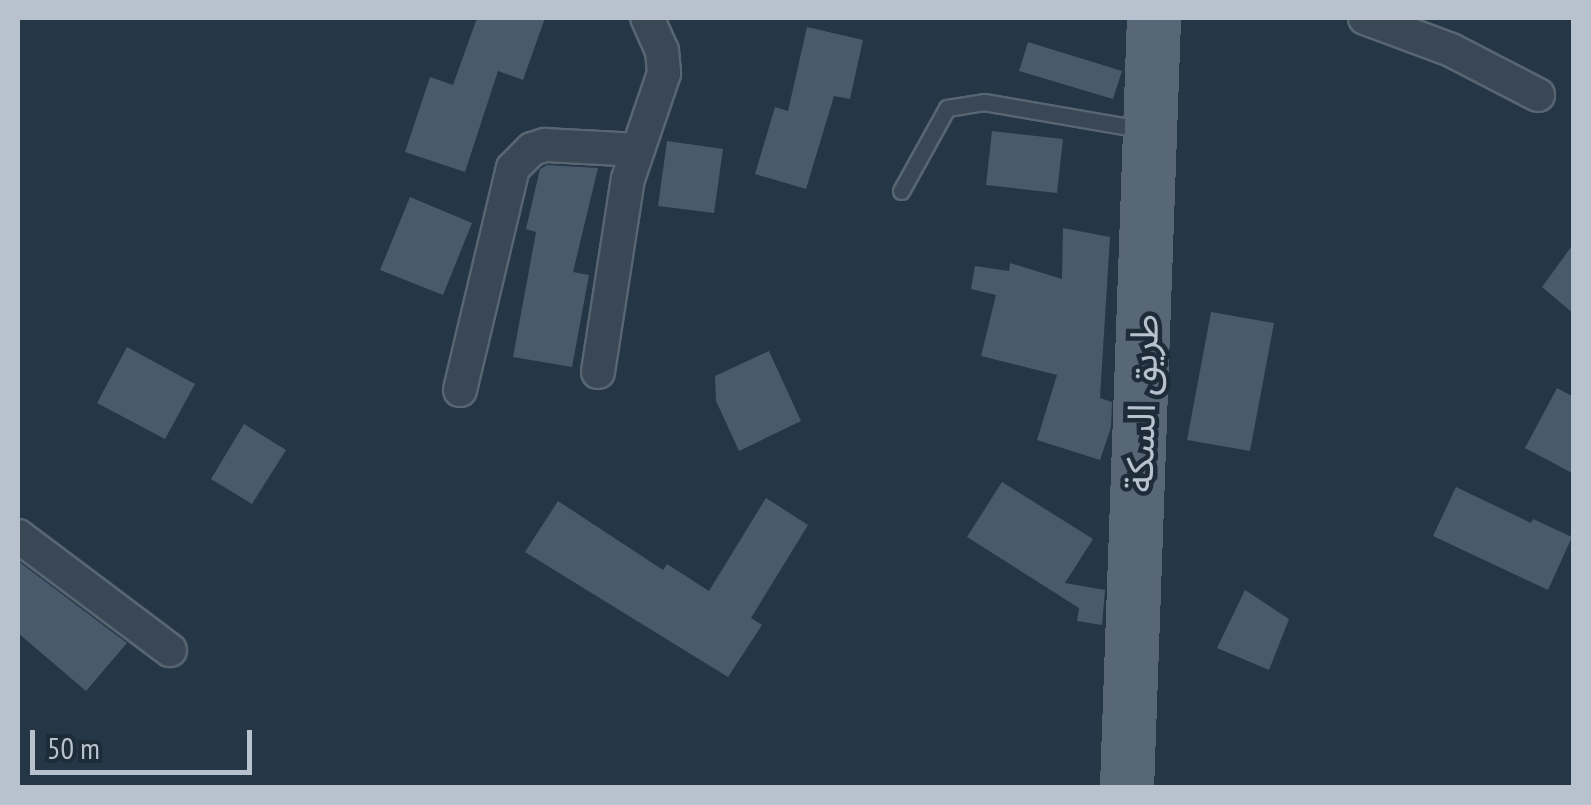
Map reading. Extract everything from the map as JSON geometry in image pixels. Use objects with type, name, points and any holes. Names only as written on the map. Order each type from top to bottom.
[{"type":"main road","name":"طريق السكة","points":[[1127,788],[1154,18]]},
{"type":"street","points":[[598,372],[622,209],[636,150],[664,73],[662,51],[646,18]]},
{"type":"street","points":[[1365,18],[1451,50],[1538,94]]},
{"type":"street","points":[[460,390],[513,168],[521,157],[546,145],[636,150]]},
{"type":"street","points":[[18,536],[170,650]]},
{"type":"lane","points":[[902,190],[947,108],[984,102],[1152,131]]},
{"type":"building","points":[[477,18],[545,18],[523,80],[498,71],[465,172],[405,152],[430,77],[453,85]]},
{"type":"building","points":[[807,27],[863,40],[850,99],[834,96],[806,189],[755,174],[775,107],[788,111]]},
{"type":"building","points":[[1028,42],[1122,71],[1113,99],[1019,71]]},
{"type":"building","points":[[992,131],[1063,139],[1057,193],[986,185]]},
{"type":"building","points":[[667,141],[723,149],[714,213],[658,206]]},
{"type":"building","points":[[547,165],[598,168],[573,272],[589,275],[572,367],[513,357],[536,232],[526,229],[540,169]]},
{"type":"building","points":[[410,197],[472,223],[443,295],[380,270]]},
{"type":"building","points":[[1063,228],[1110,237],[1100,398],[1112,402],[1111,427],[1100,460],[1037,440],[1057,375],[981,356],[996,295],[971,289],[975,266],[1009,271],[1010,263],[1062,279]]},
{"type":"building","points":[[1574,243],[1574,314],[1542,287]]},
{"type":"building","points":[[1211,312],[1274,323],[1250,451],[1187,440]]},
{"type":"building","points":[[127,347],[195,384],[165,439],[97,403]]},
{"type":"building","points":[[769,351],[801,421],[739,451],[716,401],[715,376]]},
{"type":"building","points":[[1557,388],[1574,397],[1574,474],[1525,448]]},
{"type":"building","points":[[244,424],[286,450],[252,504],[211,479]]},
{"type":"building","points":[[1002,482],[1093,539],[1065,583],[1105,590],[1102,625],[1077,621],[1079,608],[967,537]]},
{"type":"building","points":[[1456,487],[1531,523],[1533,519],[1572,537],[1548,590],[1433,536]]},
{"type":"building","points":[[766,498],[808,525],[751,618],[762,625],[728,677],[525,552],[558,501],[663,570],[667,564],[709,591]]},
{"type":"building","points":[[18,561],[127,643],[86,691],[18,633]]},
{"type":"building","points":[[1245,590],[1289,619],[1269,670],[1217,648]]}]
